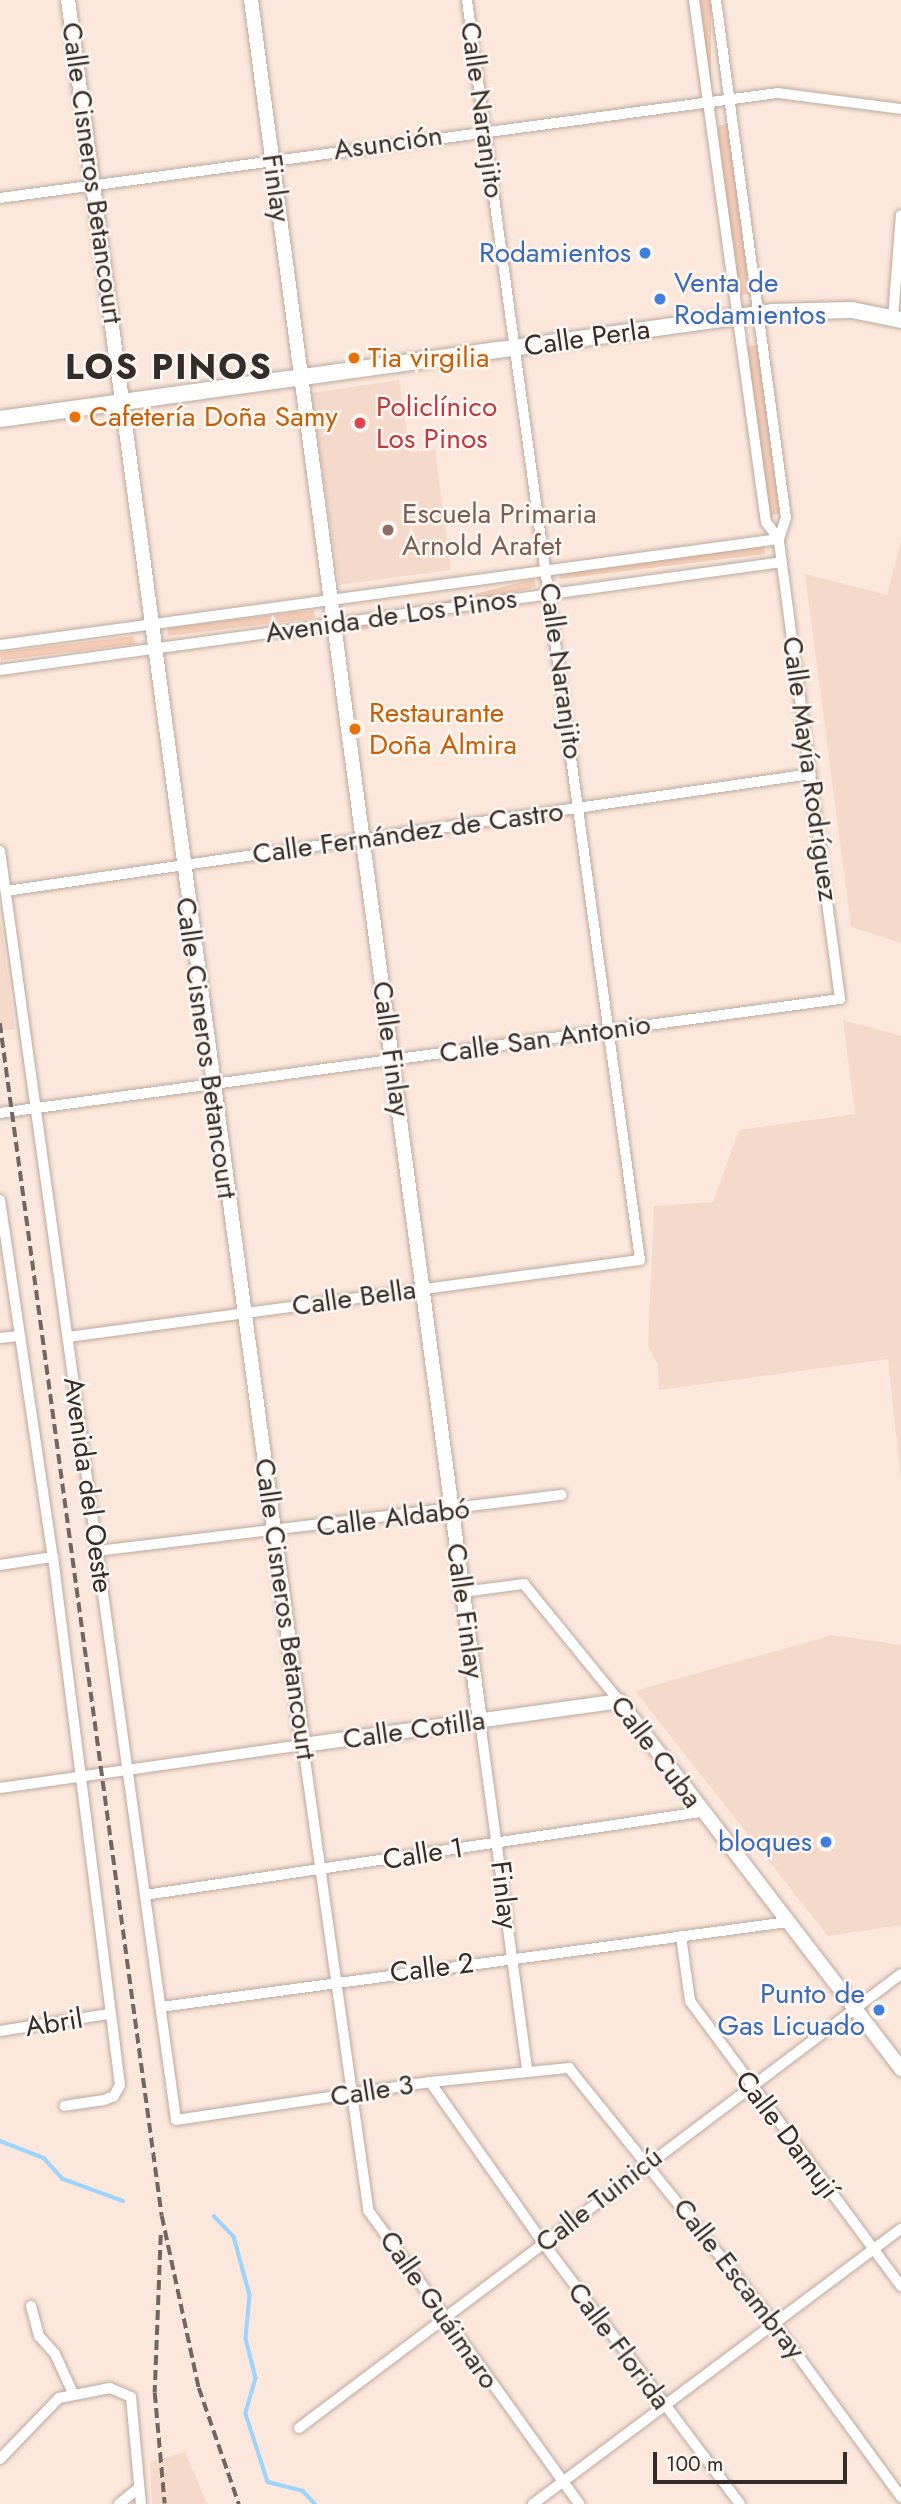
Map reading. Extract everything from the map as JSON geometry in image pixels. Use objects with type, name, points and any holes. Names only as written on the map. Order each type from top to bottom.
[{"type":"main road","name":"Calle Perla","points":[[0,419],[758,314],[828,309],[897,319]]},
{"type":"street","name":"Calle Cisneros Betancourt","points":[[68,0],[123,401],[181,866],[352,2094]]},
{"type":"street","name":"Finlay","points":[[251,0],[302,377]]},
{"type":"street","name":"Calle Naranjito","points":[[467,0],[611,1030],[640,1260]]},
{"type":"street","name":"Calle Mayía Rodríguez","points":[[694,0],[766,522],[779,539]]},
{"type":"street","name":"Calle Mayía Rodríguez","points":[[716,0],[786,518],[779,539],[840,999]]},
{"type":"street","name":"Asunción","points":[[0,198],[484,129],[778,93],[901,109]]},
{"type":"street","points":[[897,319],[901,215]]},
{"type":"street","name":"Calle Finlay","points":[[302,377],[480,1721]]},
{"type":"street","name":"Avenida de Los Pinos","points":[[0,645],[779,539]]},
{"type":"street","name":"Avenida de Los Pinos","points":[[0,670],[782,562]]},
{"type":"street","name":"Calle Fernández de Castro","points":[[6,891],[811,774]]},
{"type":"street","name":"Avenida del Oeste","points":[[0,851],[176,2120]]},
{"type":"street","name":"Calle San Antonio","points":[[0,1113],[840,999]]},
{"type":"street","name":"Avenida del Oeste","points":[[0,1200],[53,1557],[108,2014],[120,2085],[104,2100],[64,2106]]},
{"type":"street","name":"Calle Bella","points":[[68,1337],[640,1260]]},
{"type":"street","points":[[0,1338],[19,1336]]},
{"type":"street","name":"Calle Aldabó","points":[[97,1551],[276,1533],[562,1495]]},
{"type":"street","points":[[0,1565],[53,1557]]},
{"type":"street","name":"Calle Cuba","points":[[463,1592],[524,1584],[619,1701],[701,1812],[901,2068]]},
{"type":"street","name":"Calle Cotilla","points":[[0,1788],[80,1779],[619,1701]]},
{"type":"street","name":"Finlay","points":[[480,1721],[527,2069]]},
{"type":"street","name":"Calle 1","points":[[145,1895],[701,1812]]},
{"type":"street","name":"Calle 2","points":[[160,2007],[336,1981],[788,1922]]},
{"type":"street","name":"Calle Damují","points":[[681,1936],[690,2001],[750,2086],[901,2286]]},
{"type":"street","name":"Calle Tuinicú","points":[[299,2428],[444,2321],[648,2161],[901,1974]]},
{"type":"street","name":"Abril","points":[[0,2031],[108,2014]]},
{"type":"street","name":"Calle 3","points":[[176,2120],[527,2069],[569,2068]]},
{"type":"street","name":"Calle Escambray","points":[[569,2068],[648,2161],[775,2324],[900,2492]]},
{"type":"street","name":"Calle Florida","points":[[430,2082],[544,2244],[740,2504]]},
{"type":"street","name":"Calle Guáimaro","points":[[352,2094],[368,2210],[444,2321],[579,2504]]},
{"type":"street","points":[[533,2504],[901,2229]]},
{"type":"street","points":[[31,2306],[39,2336],[55,2354],[72,2391]]},
{"type":"street","points":[[0,2459],[72,2391],[110,2388],[131,2397],[141,2504]]},
{"type":"street","points":[[119,2504],[139,2488]]},
{"type":"shaded area","points":[[699,0],[711,0],[711,84],[699,84]]},
{"type":"shaded area","points":[[729,124],[750,294],[738,295],[717,125]]},
{"type":"shaded area","points":[[759,345],[780,514],[768,515],[747,346]]},
{"type":"shaded area","points":[[399,380],[410,452],[435,449],[451,570],[339,585],[311,393]]},
{"type":"shaded area","points":[[901,541],[901,943],[851,927],[805,574],[887,595]]},
{"type":"shaded area","points":[[764,546],[765,554],[561,579],[560,571]]},
{"type":"shaded area","points":[[534,579],[536,587],[351,633],[349,625]]},
{"type":"shaded area","points":[[314,610],[315,618],[168,636],[167,628]]},
{"type":"shaded area","points":[[134,636],[135,644],[1,660],[0,652]]},
{"type":"shaded area","points":[[0,918],[15,1029],[0,1031]]},
{"type":"shaded area","points":[[843,1020],[901,1036],[901,1481],[888,1359],[659,1390],[658,1365],[648,1346],[654,1206],[713,1202],[739,1130],[855,1114]]},
{"type":"shaded area","points":[[832,1635],[901,1645],[901,1925],[828,1936],[635,1691]]},
{"type":"shaded area","points":[[185,2452],[207,2504],[152,2504],[150,2462]]},
{"type":"waterway","points":[[0,2141],[44,2158],[63,2179],[123,2201]]},
{"type":"waterway","points":[[214,2216],[234,2237],[250,2295],[246,2339],[256,2378],[246,2414],[268,2482],[303,2491],[315,2504]]},
{"type":"railway","points":[[0,1023],[162,2216],[199,2388],[239,2504]]},
{"type":"railway","points":[[161,2235],[155,2393],[165,2504]]},
{"type":"place","name":"Rodamientos","points":[[645,253]]},
{"type":"place","name":"Venta de Rodamientos","points":[[660,299]]},
{"type":"place","name":"Tia virgilia","points":[[354,358]]},
{"type":"place","name":"Cafetería Doña Samy","points":[[75,417]]},
{"type":"place","name":"Policlínico Los Pinos","points":[[360,423]]},
{"type":"place","name":"Escuela Primaria Arnold Arafet","points":[[388,530]]},
{"type":"place","name":"Restaurante Doña Almira","points":[[355,729]]},
{"type":"place","name":"bloques","points":[[826,1842]]},
{"type":"place","name":"Punto de Gas Licuado","points":[[879,2010]]},
{"type":"district","name":"LOS PINOS","points":[[169,367]]}]
